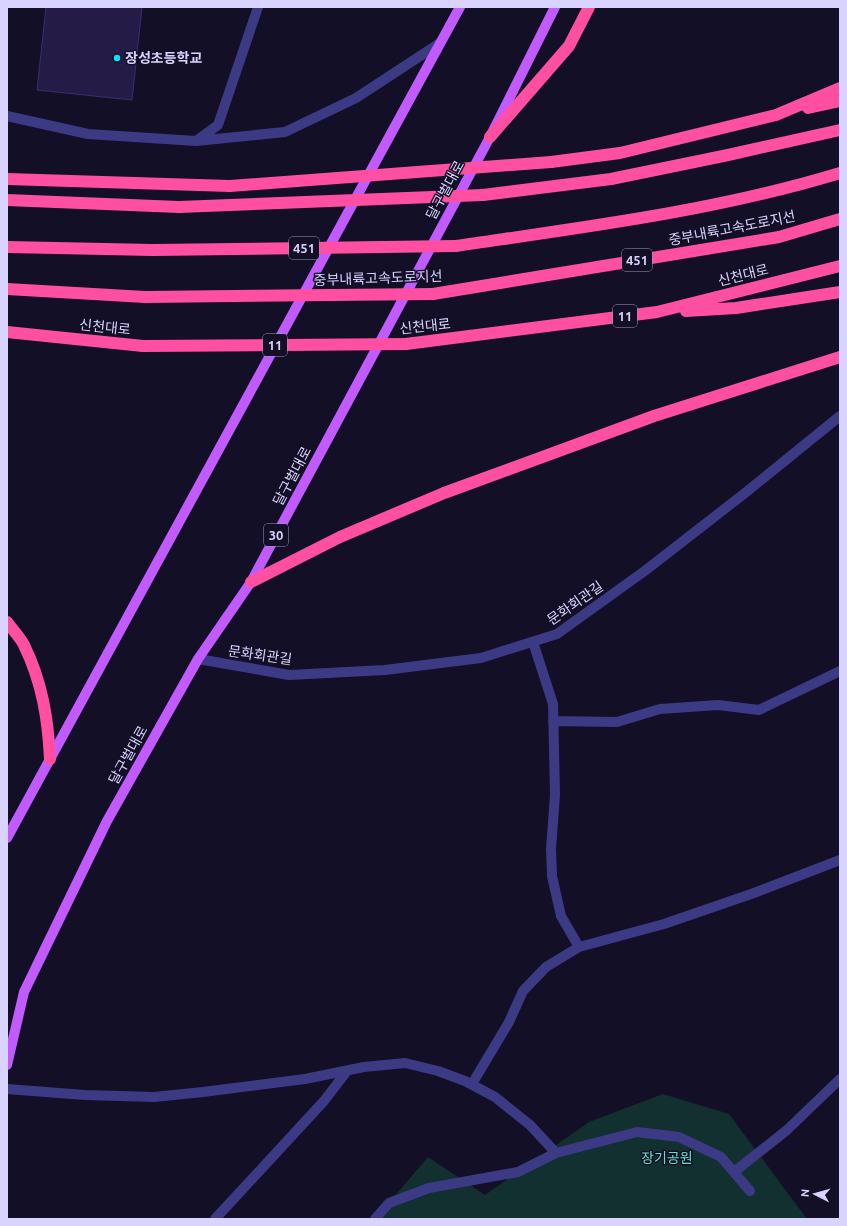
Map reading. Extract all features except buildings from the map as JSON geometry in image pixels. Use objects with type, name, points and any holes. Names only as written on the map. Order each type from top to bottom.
[{"type":"highway","points":[[490,137],[569,46],[589,7]]},
{"type":"highway","points":[[776,115],[840,88]]},
{"type":"highway","points":[[7,179],[230,186],[551,162],[620,153],[840,101]]},
{"type":"highway","points":[[7,200],[179,208],[483,196],[611,179],[840,130]]},
{"type":"highway","name":"중부내륙고속도로지선","points":[[7,247],[153,250],[456,246],[672,213],[770,191],[840,173]]},
{"type":"highway","name":"중부내륙고속도로지선","points":[[7,288],[146,297],[433,294],[780,237],[840,219]]},
{"type":"highway","name":"신천대로","points":[[7,332],[143,346],[406,344],[657,312],[840,266]]},
{"type":"highway","points":[[657,312],[736,308],[840,292]]},
{"type":"highway","points":[[251,582],[340,537],[444,493],[654,416],[840,357]]},
{"type":"highway","points":[[7,622],[23,643],[41,688],[48,729],[50,759]]},
{"type":"main road","points":[[7,838],[460,7]]},
{"type":"main road","name":"달구벌대로","points":[[7,1065],[24,992],[107,821],[198,659],[251,582],[490,137],[555,7]]},
{"type":"street","points":[[196,141],[218,125],[258,7]]},
{"type":"street","points":[[7,116],[88,134],[196,141],[285,132],[356,98],[440,43]]},
{"type":"street","name":"문화회관길","points":[[198,659],[289,675],[385,670],[481,658],[557,634],[633,579],[745,493],[840,416]]},
{"type":"street","points":[[533,642],[553,704],[555,795],[551,849],[552,876],[561,916],[579,947]]},
{"type":"street","points":[[553,721],[617,722],[660,709],[718,705],[759,710],[840,671]]},
{"type":"street","points":[[472,1084],[509,1022],[523,991],[546,967],[579,947],[664,924],[754,893],[840,860]]},
{"type":"street","points":[[7,1089],[85,1096],[154,1097],[305,1079],[347,1071],[405,1063],[438,1071],[472,1084],[496,1097],[530,1125],[556,1153]]},
{"type":"street","points":[[215,1219],[324,1101],[347,1071]]},
{"type":"street","points":[[734,1172],[787,1130],[840,1079]]},
{"type":"street","points":[[375,1219],[388,1203],[429,1188],[518,1172],[556,1153],[637,1132],[679,1137],[720,1157],[750,1191]]},
{"type":"green space","name":"장기공원","points":[[663,1094],[729,1114],[807,1219],[375,1219],[428,1157],[485,1195],[589,1122]]},
{"type":"place","name":"장성초등학교","points":[[117,58]]}]
